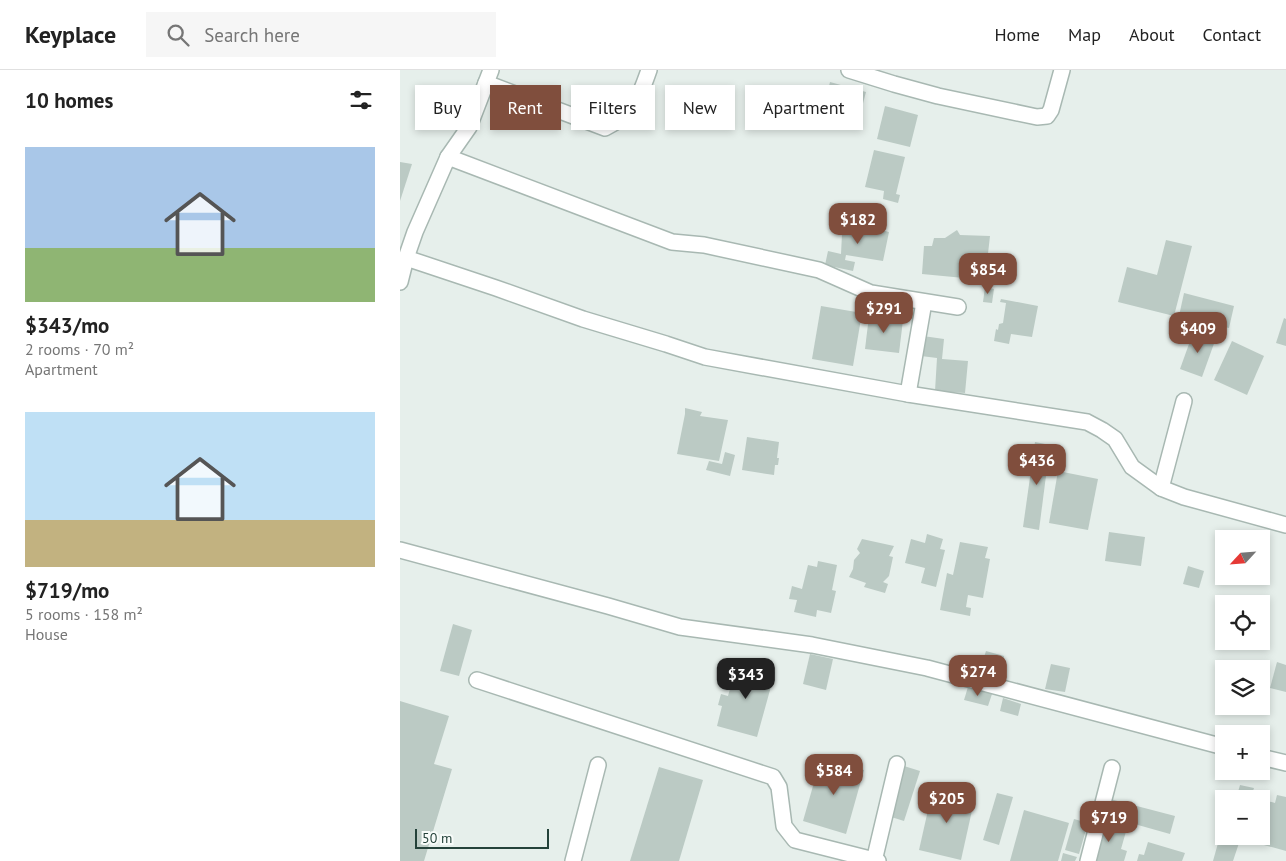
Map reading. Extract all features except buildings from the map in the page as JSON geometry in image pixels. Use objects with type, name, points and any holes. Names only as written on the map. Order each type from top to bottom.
[{"type":"street","points":[[400,282],[406,258],[448,157],[469,127],[488,77],[605,128],[619,121],[632,108],[642,90],[649,70]]},
{"type":"street","points":[[849,70],[884,75],[938,96],[1038,117],[1047,116],[1051,110],[1062,70]]},
{"type":"street","points":[[448,157],[672,242],[704,244],[819,270],[871,293],[958,307]]},
{"type":"street","points":[[406,258],[583,319],[704,357],[908,394],[1087,422],[1115,439],[1132,467],[1162,488],[1286,525]]},
{"type":"street","points":[[908,394],[924,302]]},
{"type":"street","points":[[1162,488],[1184,401]]},
{"type":"street","points":[[400,550],[680,627],[812,645],[928,668],[1215,744]]},
{"type":"street","points":[[477,680],[773,778],[779,787],[784,826],[795,840],[875,861],[896,764]]},
{"type":"street","points":[[1270,759],[1286,763]]},
{"type":"street","points":[[573,861],[598,765]]},
{"type":"street","points":[[1088,861],[1112,768]]}]
